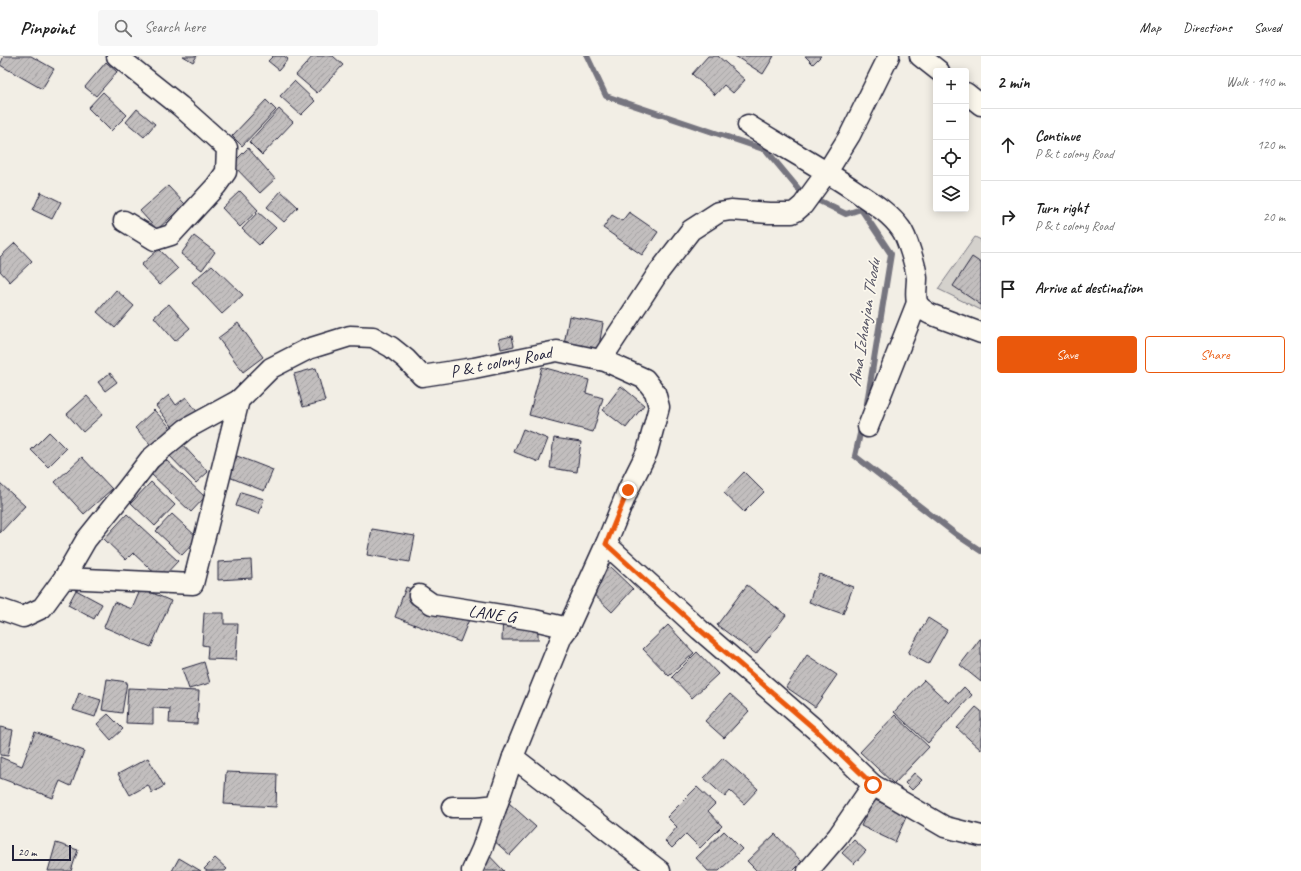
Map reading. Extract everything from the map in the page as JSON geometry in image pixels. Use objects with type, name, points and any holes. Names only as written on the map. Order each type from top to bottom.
[{"type":"street","points":[[117,56],[180,106],[227,148],[226,172],[216,186],[171,235],[155,240],[124,221]]},
{"type":"street","points":[[601,360],[658,273],[691,230],[719,212],[730,210],[792,213],[803,205],[822,179],[850,135],[889,56]]},
{"type":"street","points":[[920,56],[935,68]]},
{"type":"street","points":[[969,95],[981,105]]},
{"type":"street","points":[[748,125],[822,179],[882,209],[894,219],[902,230],[915,266],[917,303],[868,427]]},
{"type":"street","points":[[917,303],[926,312],[981,333]]},
{"type":"street","name":"P & t colony Road","points":[[239,400],[271,368],[308,350],[350,336],[373,337],[401,355],[422,376],[474,368],[556,350],[601,360],[645,379],[655,392],[659,407],[647,452],[628,490],[606,544],[568,628],[562,636],[513,757],[482,849],[472,871]]},
{"type":"street","points":[[0,608],[23,616],[42,608],[64,578],[86,540],[150,459],[186,429],[239,400]]},
{"type":"street","points":[[64,578],[193,584],[239,400]]},
{"type":"street","points":[[606,544],[700,630],[817,731],[873,785],[945,827],[981,836]]},
{"type":"street","name":"LANE G","points":[[419,595],[432,604],[534,620],[568,628]]},
{"type":"street","points":[[513,757],[660,871]]},
{"type":"street","points":[[808,871],[838,836],[873,785]]},
{"type":"street","points":[[452,806],[478,808],[497,805]]},
{"type":"shaded area","points":[[975,237],[981,240],[981,310],[938,289]]},
{"type":"building","points":[[4,56],[31,56],[54,69],[42,89],[0,65]]},
{"type":"building","points":[[183,56],[197,56],[193,62]]},
{"type":"building","points":[[273,56],[284,56],[288,59],[279,70],[268,61]]},
{"type":"building","points":[[313,56],[333,56],[343,65],[317,93],[296,75]]},
{"type":"building","points":[[708,56],[718,56],[745,80],[733,93],[724,85],[715,95],[692,74]]},
{"type":"building","points":[[735,56],[774,56],[763,74]]},
{"type":"building","points":[[805,56],[821,56],[813,64]]},
{"type":"building","points":[[106,62],[117,72],[96,96],[85,87]]},
{"type":"building","points":[[294,81],[315,101],[301,115],[280,96]]},
{"type":"building","points":[[103,92],[127,115],[111,131],[88,108]]},
{"type":"building","points":[[266,100],[276,110],[242,146],[232,136]]},
{"type":"building","points":[[137,109],[155,124],[144,137],[126,122]]},
{"type":"building","points":[[279,109],[293,122],[262,155],[249,142]]},
{"type":"building","points":[[248,148],[275,179],[260,193],[232,164]]},
{"type":"building","points":[[168,186],[185,204],[157,230],[140,211]]},
{"type":"building","points":[[240,191],[258,210],[240,227],[222,208]]},
{"type":"building","points":[[281,191],[298,207],[284,222],[267,207]]},
{"type":"building","points":[[41,192],[61,202],[52,219],[33,210]]},
{"type":"building","points":[[258,212],[276,228],[259,245],[242,229]]},
{"type":"building","points":[[629,212],[658,232],[642,255],[603,228],[612,215],[622,221]]},
{"type":"building","points":[[194,236],[215,252],[202,270],[181,254]]},
{"type":"building","points":[[15,243],[32,261],[10,282],[0,271],[0,257]]},
{"type":"building","points":[[159,249],[178,269],[160,285],[141,265]]},
{"type":"building","points":[[972,257],[981,263],[981,305],[953,286]]},
{"type":"building","points":[[212,265],[243,295],[222,314],[192,282]]},
{"type":"building","points":[[116,290],[134,306],[115,328],[97,312]]},
{"type":"building","points":[[169,304],[190,328],[175,341],[154,317]]},
{"type":"building","points":[[569,316],[603,323],[598,352],[564,345]]},
{"type":"building","points":[[238,323],[263,357],[243,372],[218,338]]},
{"type":"building","points":[[512,336],[514,346],[501,349],[499,339]]},
{"type":"building","points":[[542,367],[589,380],[586,393],[603,398],[593,432],[529,415]]},
{"type":"building","points":[[316,368],[325,401],[303,407],[294,374]]},
{"type":"building","points":[[110,373],[117,382],[105,391],[98,382]]},
{"type":"building","points":[[621,386],[644,405],[626,428],[603,410]]},
{"type":"building","points":[[169,395],[176,405],[186,397],[198,413],[175,430],[156,406]]},
{"type":"building","points":[[87,396],[103,414],[83,432],[67,414]]},
{"type":"building","points":[[154,410],[172,429],[153,447],[135,428]]},
{"type":"building","points":[[523,429],[548,439],[539,462],[514,452]]},
{"type":"building","points":[[49,432],[66,449],[48,467],[31,450]]},
{"type":"building","points":[[554,438],[581,442],[577,472],[550,468]]},
{"type":"building","points":[[179,441],[208,472],[196,483],[167,453]]},
{"type":"building","points":[[237,456],[273,470],[264,491],[229,477]]},
{"type":"building","points":[[82,457],[112,489],[84,514],[55,482]]},
{"type":"building","points":[[165,459],[205,497],[191,512],[151,474]]},
{"type":"building","points":[[744,472],[764,492],[744,512],[724,493]]},
{"type":"building","points":[[151,482],[175,505],[155,526],[131,503]]},
{"type":"building","points":[[0,483],[25,506],[0,533]]},
{"type":"building","points":[[241,492],[264,499],[259,514],[236,506]]},
{"type":"building","points":[[127,514],[178,561],[161,579],[133,553],[126,560],[104,539]]},
{"type":"building","points":[[172,514],[198,538],[182,555],[156,531]]},
{"type":"building","points":[[372,529],[415,536],[410,562],[367,555]]},
{"type":"building","points":[[251,560],[252,578],[218,580],[218,562]]},
{"type":"building","points":[[606,563],[633,589],[612,612],[585,586]]},
{"type":"building","points":[[819,574],[853,587],[843,614],[809,602]]},
{"type":"building","points":[[747,585],[786,615],[756,654],[717,625]]},
{"type":"building","points":[[406,587],[472,612],[460,642],[395,617]]},
{"type":"building","points":[[141,588],[171,601],[151,647],[104,627],[114,602],[132,609]]},
{"type":"building","points":[[76,590],[102,604],[94,619],[68,605]]},
{"type":"building","points":[[503,612],[538,612],[538,640],[502,640]]},
{"type":"building","points":[[204,613],[224,613],[224,624],[238,624],[236,660],[207,659],[208,646],[202,645]]},
{"type":"building","points":[[928,618],[947,630],[928,664],[908,653]]},
{"type":"building","points":[[668,625],[694,653],[669,676],[643,649]]},
{"type":"building","points":[[981,639],[981,682],[960,665]]},
{"type":"building","points":[[697,652],[718,674],[692,698],[672,677]]},
{"type":"building","points":[[807,655],[837,675],[815,707],[786,687]]},
{"type":"building","points":[[204,662],[210,683],[189,689],[182,669]]},
{"type":"building","points":[[107,679],[127,682],[122,713],[102,710]]},
{"type":"building","points":[[924,680],[949,703],[964,687],[972,695],[928,743],[894,712]]},
{"type":"building","points":[[128,688],[199,691],[197,724],[169,723],[170,709],[153,708],[153,724],[126,723]]},
{"type":"building","points":[[79,693],[101,700],[95,717],[73,710]]},
{"type":"building","points":[[730,694],[749,711],[724,738],[705,721]]},
{"type":"building","points":[[976,707],[981,711],[981,750],[957,728]]},
{"type":"building","points":[[108,714],[123,729],[111,740],[97,724]]},
{"type":"building","points":[[895,715],[929,747],[894,784],[860,752]]},
{"type":"building","points":[[0,727],[13,730],[8,756],[0,755]]},
{"type":"building","points":[[35,732],[84,751],[71,786],[60,781],[53,798],[0,778],[0,757],[22,766]]},
{"type":"building","points":[[148,758],[164,786],[152,793],[148,785],[130,795],[118,774]]},
{"type":"building","points":[[723,758],[758,789],[744,804],[730,791],[725,797],[704,778]]},
{"type":"building","points":[[226,772],[277,774],[276,807],[224,804]]},
{"type":"building","points":[[914,773],[922,780],[912,790],[905,783]]},
{"type":"building","points":[[697,787],[715,804],[708,811],[722,826],[700,848],[686,834],[672,848],[665,841],[677,827],[667,817]]},
{"type":"building","points":[[873,799],[907,815],[895,842],[861,826]]},
{"type":"building","points":[[509,803],[536,827],[510,855],[483,831]]},
{"type":"building","points":[[724,831],[742,849],[719,871],[708,871],[696,858]]},
{"type":"building","points":[[775,834],[802,862],[793,871],[757,871],[747,861]]},
{"type":"building","points":[[854,840],[866,851],[854,864],[842,853]]},
{"type":"building","points":[[56,843],[78,850],[71,871],[48,871]]},
{"type":"building","points":[[479,845],[504,871],[473,871],[463,861]]},
{"type":"building","points":[[179,858],[201,871],[172,871]]},
{"type":"building","points":[[215,858],[227,869],[225,871],[207,871],[204,869]]},
{"type":"waterway","name":"Ama Izhanjan Thodu","points":[[587,56],[606,96],[766,150],[801,192],[846,214],[861,209],[891,254],[866,409]]},
{"type":"waterway","name":"Ama Izhanjan Thodu","points":[[862,425],[855,456],[957,535],[981,551]]},
{"type":"route","points":[[628,490],[606,544],[700,630],[817,731],[873,785]]}]
